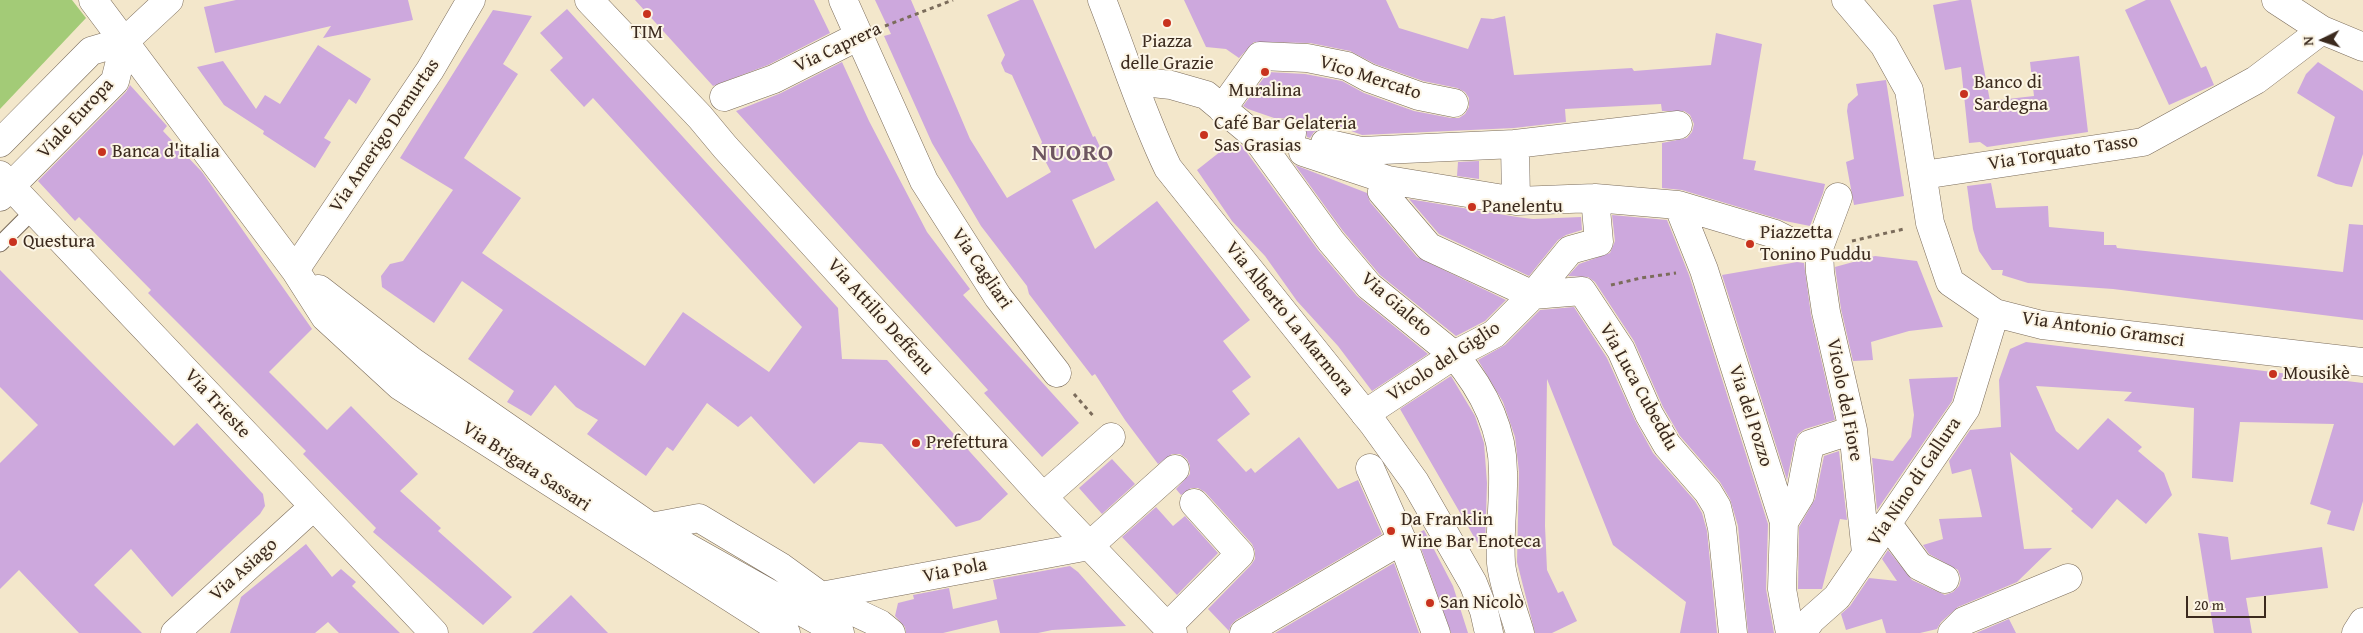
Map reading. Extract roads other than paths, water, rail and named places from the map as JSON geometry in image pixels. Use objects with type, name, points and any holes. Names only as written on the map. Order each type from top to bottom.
[{"type":"street","name":"Via Brigata Sassari","points":[[93,0],[294,270],[325,317],[400,386],[786,633]]},
{"type":"street","points":[[125,41],[169,0]]},
{"type":"street","name":"Via Amerigo Demurtas","points":[[294,270],[430,70],[471,0]]},
{"type":"street","name":"Via Attilio Deffenu","points":[[589,0],[700,117],[725,147],[1043,497],[1170,629]]},
{"type":"street","name":"Via Cagliari","points":[[843,0],[924,181],[998,297],[1057,373]]},
{"type":"street","name":"Via Alberto La Marmora","points":[[1102,0],[1134,81],[1147,125],[1168,168],[1365,414],[1415,482],[1473,583],[1484,611],[1489,633]]},
{"type":"street","name":"Via Antonio Gramsci","points":[[1846,0],[1884,45],[1909,90],[1930,223],[1950,282],[1995,313],[2042,325],[2363,362]]},
{"type":"street","points":[[2276,0],[2322,30],[2363,47]]},
{"type":"street","name":"Via Torquato Tasso","points":[[1923,175],[2143,142],[2256,80],[2322,30]]},
{"type":"street","name":"Via Caprera","points":[[724,97],[774,79],[859,36]]},
{"type":"street","name":"Viale Europa","points":[[0,143],[91,51],[125,41],[116,81],[4,186]]},
{"type":"street","name":"Vico Mercato","points":[[1222,109],[1260,56],[1306,58],[1347,66],[1369,78],[1419,96],[1454,103]]},
{"type":"street","name":"Via Gialeto","points":[[1134,81],[1171,85],[1206,95],[1254,135],[1331,241],[1369,286],[1454,355],[1466,369],[1491,412],[1499,441],[1504,470],[1501,564],[1520,633]]},
{"type":"street","points":[[1254,135],[1361,151],[1515,144],[1678,124]]},
{"type":"street","points":[[1298,142],[1388,180],[1516,201],[1596,198],[1678,205],[1775,234],[1801,247],[1819,248],[1838,197]]},
{"type":"street","points":[[1515,144],[1516,201]]},
{"type":"street","points":[[1388,180],[1382,192],[1429,247],[1533,295]]},
{"type":"street","name":"Via Trieste","points":[[4,186],[34,210],[434,633]]},
{"type":"street","name":"Vicolo del Giglio","points":[[1365,414],[1454,355],[1494,334],[1533,295],[1570,250],[1599,242],[1596,198]]},
{"type":"street","name":"Via del Pozzo","points":[[1678,205],[1704,270],[1784,522],[1782,589],[1790,633]]},
{"type":"street","name":"Vicolo del Fiore","points":[[1819,248],[1826,312],[1853,430],[1866,553]]},
{"type":"street","name":"Via Brigata Sassari","points":[[294,270],[413,362],[651,527],[840,633]]},
{"type":"street","name":"Via Luca Cubeddu","points":[[1533,295],[1582,291],[1621,350],[1649,414],[1667,445],[1708,492],[1717,507],[1722,528],[1733,633]]},
{"type":"street","name":"Via Nino di Gallura","points":[[1802,633],[1811,620],[1836,597],[1966,408],[1995,313]]},
{"type":"street","points":[[1784,522],[1800,496],[1810,444],[1853,430]]},
{"type":"street","points":[[1043,497],[1111,437]]},
{"type":"street","points":[[1370,468],[1402,540],[1436,633]]},
{"type":"street","points":[[1089,546],[1175,469]]},
{"type":"street","points":[[1170,629],[1240,554],[1194,503]]},
{"type":"street","name":"Via Asiago","points":[[175,633],[313,507]]},
{"type":"street","points":[[651,527],[699,518],[781,567],[821,596],[880,624],[892,633]]},
{"type":"street","points":[[1887,523],[1919,566],[1945,579]]},
{"type":"street","points":[[1244,633],[1364,560],[1402,540]]},
{"type":"street","name":"Via Pola","points":[[821,596],[1089,546]]},
{"type":"street","points":[[1473,583],[1501,564]]},
{"type":"street","points":[[1952,633],[1964,621],[2068,578]]},
{"type":"street","points":[[2356,633],[2363,622]]},
{"type":"lane","points":[[0,244],[34,210]]},
{"type":"place","name":"TIM","points":[[647,14]]},
{"type":"place","name":"Piazza delle Grazie","points":[[1167,23]]},
{"type":"place","name":"Muralina","points":[[1265,72]]},
{"type":"place","name":"Banco di Sardegna","points":[[1964,94]]},
{"type":"place","name":"Café Bar Gelateria Sas Grasias","points":[[1204,135]]},
{"type":"place","name":"Banca d'italia","points":[[102,152]]},
{"type":"place","name":"Panelentu","points":[[1472,207]]},
{"type":"place","name":"Questura","points":[[13,242]]},
{"type":"place","name":"Piazzetta Tonino Puddu","points":[[1750,244]]},
{"type":"place","name":"Mousikè","points":[[2273,374]]},
{"type":"place","name":"Prefettura","points":[[916,443]]},
{"type":"place","name":"Da Franklin Wine Bar Enoteca","points":[[1391,531]]},
{"type":"place","name":"San Nicolò","points":[[1430,603]]},
{"type":"district","name":"NUORO","points":[[1073,154]]}]
